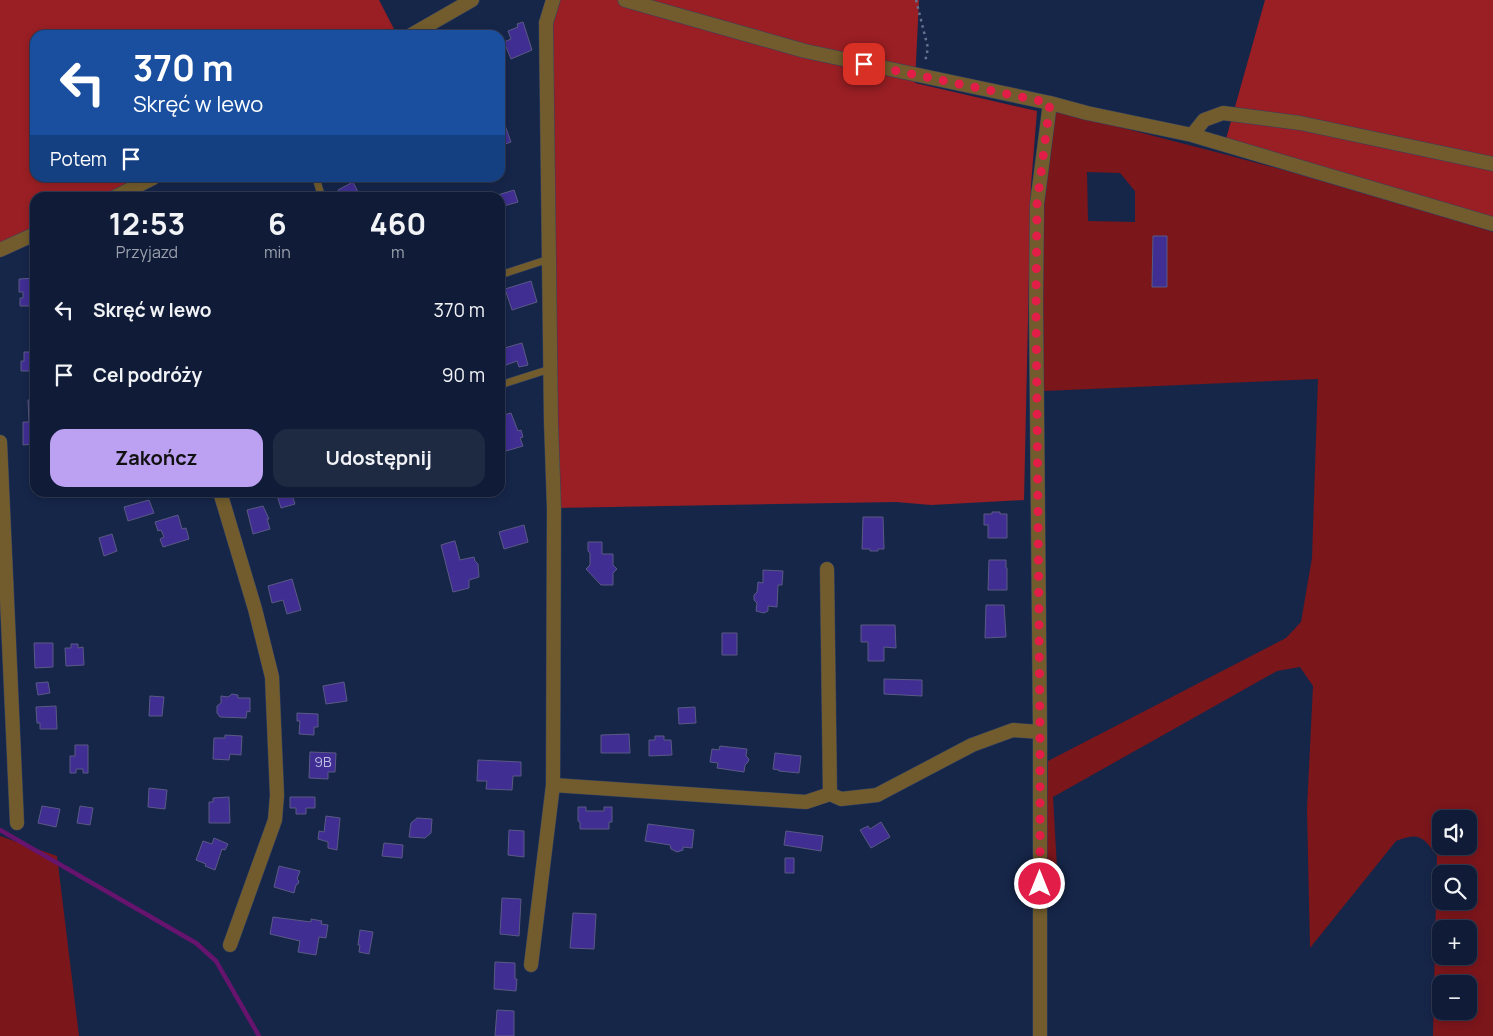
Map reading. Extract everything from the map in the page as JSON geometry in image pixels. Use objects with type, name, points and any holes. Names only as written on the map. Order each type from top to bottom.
[{"type":"street","points":[[420,30],[472,0]]},
{"type":"street","points":[[531,965],[553,785],[554,508],[550,369],[546,23],[553,0]]},
{"type":"street","points":[[624,0],[805,51],[1192,135],[1493,224]]},
{"type":"street","points":[[1040,1036],[1037,204],[1050,103]]},
{"type":"street","points":[[1192,135],[1204,120],[1223,113],[1300,123],[1493,164]]},
{"type":"street","points":[[134,192],[148,182]]},
{"type":"street","points":[[0,250],[30,236]]},
{"type":"street","points":[[0,442],[17,823]]},
{"type":"street","points":[[221,497],[255,610],[272,677],[277,795],[275,820],[230,945]]},
{"type":"street","points":[[828,569],[830,794]]},
{"type":"street","points":[[553,785],[806,802],[830,794],[841,799],[877,794],[972,745],[1013,730],[1040,732]]},
{"type":"lane","points":[[505,273],[549,259]]},
{"type":"lane","points":[[505,383],[550,369]]},
{"type":"path","points":[[916,0],[928,48],[922,76]]},
{"type":"shaded area","points":[[0,0],[379,0],[394,30],[30,30],[30,182],[143,182],[123,192],[30,192],[30,236],[0,250]]},
{"type":"shaded area","points":[[551,0],[919,0],[915,83],[1037,111],[1031,185],[1024,500],[931,505],[896,502],[554,508]]},
{"type":"shaded area","points":[[1265,0],[1493,0],[1493,217],[1226,139]]},
{"type":"shaded area","points":[[1055,110],[1384,198],[1493,232],[1493,1036],[1433,1036],[1433,1020],[1477,1020],[1477,975],[1434,975],[1435,965],[1477,965],[1477,920],[1436,920],[1436,910],[1477,910],[1477,865],[1437,865],[1436,855],[1477,855],[1477,810],[1432,810],[1432,849],[1420,838],[1410,837],[1396,841],[1310,948],[1307,809],[1313,686],[1300,667],[1277,671],[1053,797],[1058,885],[1045,894],[1048,761],[1286,638],[1301,622],[1312,558],[1318,379],[1044,391],[1042,226]],"holes":[[[1087,172],[1120,173],[1135,191],[1135,222],[1088,221]],[[1153,236],[1167,236],[1166,287],[1152,287]]]},
{"type":"shaded area","points":[[0,836],[57,856],[79,1036],[0,1036]]},
{"type":"building","points":[[523,22],[532,50],[511,59],[505,42],[511,39],[508,31],[518,27],[517,24]]},
{"type":"building","points":[[505,125],[511,142],[505,144]]},
{"type":"building","points":[[353,182],[358,192],[339,192],[338,190]]},
{"type":"building","points":[[514,190],[518,202],[505,206],[505,193]]},
{"type":"building","points":[[1153,236],[1167,236],[1167,287],[1152,287]]},
{"type":"building","points":[[30,278],[30,306],[20,306],[20,298],[23,298],[23,292],[19,292],[19,279]]},
{"type":"building","points":[[531,281],[537,302],[512,310],[505,289]]},
{"type":"building","points":[[522,343],[528,365],[519,367],[517,361],[506,365],[505,348]]},
{"type":"building","points":[[24,352],[30,352],[30,371],[21,371],[21,361],[24,361]]},
{"type":"building","points":[[28,400],[30,400],[30,444],[23,445],[23,422],[29,422]]},
{"type":"building","points":[[511,413],[518,431],[521,430],[523,437],[520,438],[523,446],[506,451],[505,448],[505,415]]},
{"type":"building","points":[[278,497],[293,497],[295,504],[281,508]]},
{"type":"building","points":[[149,500],[154,513],[128,521],[124,507]]},
{"type":"building","points":[[263,506],[269,519],[267,519],[270,529],[253,534],[247,510]]},
{"type":"building","points":[[992,512],[1007,514],[1007,538],[988,538],[988,525],[984,525],[984,514],[992,514]]},
{"type":"building","points":[[178,515],[182,529],[186,528],[189,539],[163,547],[160,539],[164,537],[161,530],[158,531],[155,522]]},
{"type":"building","points":[[863,517],[883,517],[884,549],[870,551],[870,549],[862,549]]},
{"type":"building","points":[[524,525],[528,542],[504,549],[499,532]]},
{"type":"building","points":[[112,534],[117,551],[104,556],[99,538]]},
{"type":"building","points":[[455,541],[460,560],[474,557],[478,564],[479,577],[469,580],[469,588],[453,592],[441,545]]},
{"type":"building","points":[[588,542],[602,542],[602,554],[613,554],[613,565],[617,569],[613,573],[613,585],[601,585],[586,569],[590,565]]},
{"type":"building","points":[[989,560],[1006,560],[1007,590],[988,590]]},
{"type":"building","points":[[763,570],[783,571],[782,585],[778,585],[777,607],[768,606],[768,611],[764,613],[756,611],[757,603],[754,600],[758,582],[763,583]]},
{"type":"building","points":[[292,579],[301,610],[287,614],[283,600],[272,603],[268,586]]},
{"type":"building","points":[[986,605],[1004,605],[1006,637],[985,638]]},
{"type":"building","points":[[861,625],[895,625],[896,648],[884,647],[884,661],[868,661],[868,642],[861,642]]},
{"type":"building","points":[[722,633],[737,633],[737,655],[722,655]]},
{"type":"building","points":[[34,643],[53,643],[53,667],[35,668]]},
{"type":"building","points":[[71,644],[78,644],[78,648],[83,647],[84,665],[66,666],[65,648],[71,648]]},
{"type":"building","points":[[884,679],[922,680],[922,696],[884,694]]},
{"type":"building","points":[[48,682],[50,693],[38,695],[36,683]]},
{"type":"building","points":[[344,682],[347,701],[326,704],[323,686]]},
{"type":"building","points":[[232,694],[238,695],[238,698],[250,698],[250,712],[247,711],[246,718],[220,717],[217,713],[217,706],[221,703],[221,696],[228,697]]},
{"type":"building","points":[[150,696],[164,697],[162,716],[149,716]]},
{"type":"building","points":[[56,706],[57,729],[40,729],[40,723],[37,723],[36,707]]},
{"type":"building","points":[[695,707],[696,723],[679,724],[678,708]]},
{"type":"building","points":[[297,713],[318,714],[318,727],[314,727],[314,735],[299,734],[300,721],[297,721]]},
{"type":"building","points":[[629,734],[630,753],[601,753],[601,735]]},
{"type":"building","points":[[225,735],[242,736],[241,755],[230,754],[229,760],[213,759],[214,738],[225,738]]},
{"type":"building","points":[[655,736],[664,736],[664,740],[671,740],[672,755],[649,756],[649,740],[655,740]]},
{"type":"building","points":[[75,745],[88,745],[88,773],[83,773],[83,769],[76,769],[76,773],[70,773],[70,756],[75,756]]},
{"type":"building","points":[[720,746],[747,749],[746,756],[749,759],[745,765],[744,772],[717,768],[718,763],[710,762],[712,749],[719,750]]},
{"type":"building","points":[[310,752],[336,753],[335,772],[328,772],[328,779],[309,778]]},
{"type":"building","points":[[775,753],[801,756],[799,773],[773,769]]},
{"type":"building","points":[[478,760],[521,762],[521,776],[513,776],[512,790],[486,789],[487,781],[477,781]]},
{"type":"building","points":[[149,788],[167,790],[165,809],[148,807]]},
{"type":"building","points":[[229,797],[230,823],[209,823],[209,802],[213,802],[213,798]]},
{"type":"building","points":[[290,797],[315,797],[315,808],[306,808],[306,814],[296,814],[296,808],[290,808]]},
{"type":"building","points":[[42,806],[60,809],[56,827],[38,823]]},
{"type":"building","points":[[80,806],[93,808],[90,825],[77,823]]},
{"type":"building","points":[[578,807],[586,807],[586,811],[604,811],[604,807],[612,807],[612,822],[609,822],[609,829],[580,829]]},
{"type":"building","points":[[326,816],[340,818],[337,850],[328,848],[328,842],[318,839],[319,831],[324,832]]},
{"type":"building","points":[[417,818],[432,819],[431,833],[425,838],[409,837],[411,823]]},
{"type":"building","points":[[881,822],[890,837],[871,848],[860,830],[868,826],[870,829]]},
{"type":"building","points":[[648,824],[694,830],[692,848],[683,847],[683,850],[677,852],[671,849],[670,845],[645,841]]},
{"type":"building","points":[[509,830],[524,831],[524,857],[508,855]]},
{"type":"building","points":[[786,831],[823,836],[821,851],[784,845]]},
{"type":"building","points":[[214,838],[228,844],[225,850],[222,849],[215,870],[196,860],[203,841],[212,844]]},
{"type":"building","points":[[384,843],[403,845],[402,858],[382,856]]},
{"type":"building","points":[[785,858],[794,858],[794,873],[785,873]]},
{"type":"building","points":[[279,866],[300,871],[297,879],[299,881],[294,893],[274,887]]},
{"type":"building","points":[[502,898],[521,899],[519,936],[500,934]]},
{"type":"building","points":[[573,913],[596,914],[594,949],[570,948]]},
{"type":"building","points":[[273,917],[311,922],[311,919],[322,921],[321,924],[328,925],[326,938],[319,937],[316,955],[298,952],[300,941],[270,934]]},
{"type":"building","points":[[360,930],[373,932],[369,954],[359,952]]},
{"type":"building","points":[[495,962],[515,963],[516,991],[494,989]]},
{"type":"building","points":[[497,1010],[514,1011],[514,1036],[495,1036]]},
{"type":"waterway","points":[[0,830],[196,943],[216,961],[259,1036]]},
{"type":"route","points":[[864,64],[1050,103],[1037,204],[1040,884]]}]
